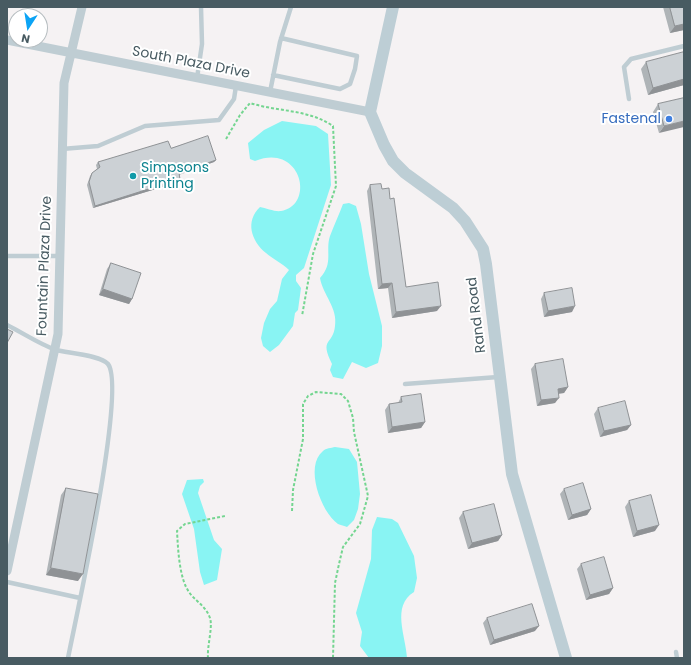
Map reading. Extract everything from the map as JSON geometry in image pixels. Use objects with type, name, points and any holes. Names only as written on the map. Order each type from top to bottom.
[{"type":"street","name":"Fountain Plaza Drive","points":[[7,571],[58,334],[64,83],[82,7]]},
{"type":"street","points":[[370,112],[393,7]]},
{"type":"street","name":"South Plaza Drive","points":[[7,40],[370,112]]},
{"type":"street","name":"Rand Road","points":[[370,112],[384,145],[393,161],[405,173],[453,208],[465,221],[483,249],[512,474],[566,658]]},
{"type":"lane","points":[[197,78],[202,44],[201,7]]},
{"type":"lane","points":[[270,93],[281,38],[291,7]]},
{"type":"lane","points":[[273,75],[340,89],[350,84],[355,69],[357,56],[281,38]]},
{"type":"lane","points":[[630,99],[624,67],[631,58],[684,46]]},
{"type":"lane","points":[[62,149],[98,146],[145,126],[219,120],[234,99],[236,86]]},
{"type":"lane","points":[[7,256],[60,256]]},
{"type":"lane","points":[[7,325],[55,350],[101,359],[108,365],[112,380],[110,430],[91,544],[68,658]]},
{"type":"lane","points":[[405,384],[500,377]]},
{"type":"lane","points":[[7,582],[80,598]]},
{"type":"lane","points":[[676,652],[677,658]]},
{"type":"path","points":[[226,140],[240,115],[250,103],[268,109],[294,111],[322,119],[333,126],[336,186],[313,254],[302,316]]},
{"type":"path","points":[[292,511],[293,490],[303,438],[303,404],[308,396],[316,392],[341,394],[348,401],[353,418],[354,432],[368,496],[360,524],[343,547],[338,570],[334,602],[333,658]]},
{"type":"path","points":[[208,658],[211,620],[202,605],[186,587],[181,568],[177,531],[180,526],[225,516]]},
{"type":"water","points":[[282,121],[316,126],[328,134],[331,185],[304,268],[296,275],[296,281],[301,288],[298,310],[295,313],[293,326],[279,345],[270,352],[263,346],[261,338],[264,323],[270,309],[277,301],[282,279],[289,270],[269,255],[257,243],[252,231],[252,218],[260,207],[281,211],[292,206],[298,198],[300,188],[298,177],[293,167],[283,160],[271,157],[255,161],[250,159],[248,143],[264,130]]},
{"type":"water","points":[[349,203],[356,206],[361,224],[369,274],[382,326],[382,346],[378,363],[366,368],[352,362],[343,379],[333,377],[330,370],[332,364],[328,355],[327,345],[334,332],[335,319],[332,307],[320,278],[327,267],[330,236],[343,204]]},
{"type":"water","points":[[335,447],[349,449],[357,462],[360,494],[358,509],[354,520],[347,527],[338,524],[326,510],[317,489],[315,478],[317,458],[324,450]]},
{"type":"water","points":[[203,479],[204,482],[200,486],[198,493],[214,540],[222,549],[217,580],[204,585],[200,572],[194,529],[182,494],[187,480]]},
{"type":"water","points":[[377,517],[392,519],[398,523],[414,556],[417,578],[414,592],[407,598],[401,613],[407,658],[369,658],[360,646],[362,632],[356,613],[371,559],[372,530]]},
{"type":"building","points":[[670,7],[684,7],[684,24],[675,26]]},
{"type":"building","points":[[684,52],[684,79],[653,88],[646,62]]},
{"type":"building","points":[[684,98],[684,121],[664,126],[658,104]]},
{"type":"building","name":"Simpsons Printing","points":[[208,136],[216,160],[179,173],[180,179],[95,206],[89,182],[92,173],[100,167],[98,162],[168,141],[171,148]]},
{"type":"building","points":[[381,184],[382,189],[389,188],[390,199],[394,198],[406,287],[438,282],[441,306],[396,312],[392,283],[382,284],[370,185]]},
{"type":"building","points":[[111,263],[141,273],[132,299],[103,289]]},
{"type":"building","points":[[572,288],[575,306],[548,311],[544,293]]},
{"type":"building","points":[[7,329],[13,332],[7,343]]},
{"type":"building","points":[[563,359],[568,387],[558,389],[559,398],[541,400],[535,364]]},
{"type":"building","points":[[421,394],[425,422],[392,427],[389,404],[402,402],[401,397]]},
{"type":"building","points":[[625,401],[631,425],[604,431],[598,408]]},
{"type":"building","points":[[583,483],[591,509],[572,515],[564,489]]},
{"type":"building","points":[[66,488],[98,494],[83,574],[51,568]]},
{"type":"building","points":[[651,495],[659,525],[637,531],[629,501]]},
{"type":"building","points":[[494,504],[502,535],[472,543],[463,512]]},
{"type":"building","points":[[604,557],[613,588],[590,595],[581,564]]},
{"type":"building","points":[[532,604],[539,626],[494,640],[487,618]]},
{"type":"place","name":"Fastenal","points":[[669,119]]},
{"type":"place","name":"Simpsons Printing","points":[[133,176]]}]
